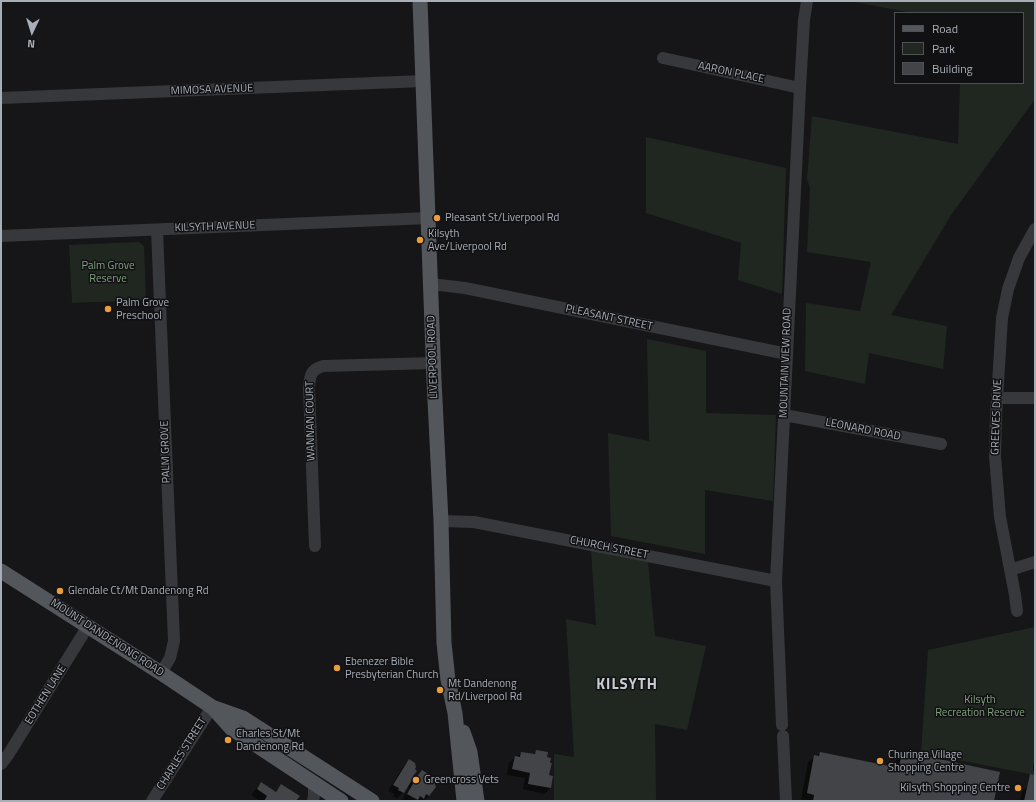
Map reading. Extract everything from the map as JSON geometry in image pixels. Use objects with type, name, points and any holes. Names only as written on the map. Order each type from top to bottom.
[{"type":"main road","name":"LIVERPOOL ROAD","points":[[420,1],[441,520],[444,643],[448,680],[455,713],[464,801]]},
{"type":"main road","name":"MOUNT DANDENONG ROAD","points":[[1,571],[212,707],[232,729],[341,801]]},
{"type":"main road","name":"MOUNT DANDENONG ROAD","points":[[212,707],[243,718],[372,801]]},
{"type":"main road","name":"LIVERPOOL ROAD","points":[[455,713],[470,752],[476,801]]},
{"type":"street","name":"MOUNTAIN VIEW ROAD","points":[[786,801],[776,581],[800,88],[804,20],[807,1]]},
{"type":"street","name":"AARON PLACE","points":[[663,58],[800,88]]},
{"type":"street","name":"MIMOSA AVENUE","points":[[1,98],[423,81]]},
{"type":"street","name":"KILSYTH AVENUE","points":[[1,236],[429,218]]},
{"type":"street","name":"GREEVES DRIVE","points":[[1016,611],[1015,595],[1000,517],[995,456],[997,398],[1002,318],[1008,289],[1019,258],[1035,229]]},
{"type":"street","name":"PALM GROVE","points":[[157,230],[174,641],[170,658],[161,673]]},
{"type":"street","name":"PLEASANT STREET","points":[[431,284],[465,288],[787,354]]},
{"type":"street","name":"WANNAN COURT","points":[[315,546],[309,388],[312,372],[323,366],[434,364]]},
{"type":"street","points":[[997,398],[1035,398]]},
{"type":"street","name":"LEONARD ROAD","points":[[784,415],[941,444]]},
{"type":"street","name":"CHURCH STREET","points":[[441,520],[474,522],[776,581]]},
{"type":"street","points":[[1010,570],[1035,562]]},
{"type":"street","name":"EOTHEN LANE","points":[[1,764],[88,626]]},
{"type":"street","name":"CHARLES STREET","points":[[152,801],[212,707]]},
{"type":"street","points":[[313,801],[314,782]]},
{"type":"green space","points":[[850,1],[1035,1],[1035,99],[951,215],[891,315],[947,326],[943,369],[869,353],[865,384],[805,371],[806,303],[860,311],[871,262],[807,252],[810,188],[807,179],[812,116],[958,144],[960,84],[1024,84],[1024,12],[907,12]]},
{"type":"green space","points":[[646,137],[786,168],[782,294],[738,280],[741,243],[646,213]]},
{"type":"green space","name":"Palm Grove Reserve","points":[[139,242],[144,246],[146,300],[72,303],[69,245]]},
{"type":"green space","points":[[647,339],[706,351],[706,413],[776,415],[773,501],[705,490],[705,554],[611,536],[608,433],[649,441]]},
{"type":"green space","points":[[591,550],[648,562],[655,636],[706,646],[687,730],[655,724],[656,801],[554,801],[554,754],[574,757],[566,619],[596,625]]},
{"type":"green space","name":"Kilsyth Recreation Reserve","points":[[1035,627],[1035,775],[921,753],[928,650]]},
{"type":"building","points":[[536,750],[548,752],[547,757],[551,758],[550,763],[552,763],[549,775],[553,776],[551,788],[528,784],[530,773],[512,769],[515,756],[520,757],[521,752],[535,754]]},
{"type":"building","name":"Churinga Village Shopping Centre","points":[[902,751],[1000,772],[994,801],[813,801],[814,795],[807,793],[814,755],[819,756],[820,752],[899,768]]},
{"type":"building","name":"Greencross Vets","points":[[409,759],[415,763],[415,769],[417,771],[413,776],[416,778],[422,770],[436,779],[434,782],[436,787],[429,796],[426,794],[424,799],[420,796],[418,800],[407,794],[414,782],[412,780],[404,793],[393,785]]},
{"type":"building","points":[[1030,774],[1035,775],[1035,801],[1024,801]]},
{"type":"building","points":[[261,782],[276,792],[281,784],[300,796],[296,801],[264,801],[267,796],[257,789]]},
{"type":"place","name":"Pleasant St/Liverpool Rd","points":[[437,218]]},
{"type":"place","name":"Kilsyth Ave/Liverpool Rd","points":[[420,240]]},
{"type":"place","name":"Palm Grove Preschool","points":[[108,309]]},
{"type":"place","name":"Glendale Ct/Mt Dandenong Rd","points":[[60,591]]},
{"type":"place","name":"Ebenezer Bible Presbyterian Church","points":[[337,668]]},
{"type":"place","name":"Mt Dandenong Rd/Liverpool Rd","points":[[440,690]]},
{"type":"place","name":"Charles St/Mt Dandenong Rd","points":[[228,740]]},
{"type":"place","name":"Churinga Village Shopping Centre","points":[[880,761]]},
{"type":"place","name":"Greencross Vets","points":[[416,780]]},
{"type":"place","name":"Kilsyth Shopping Centre","points":[[1018,788]]},
{"type":"district","name":"KILSYTH","points":[[627,685]]}]
